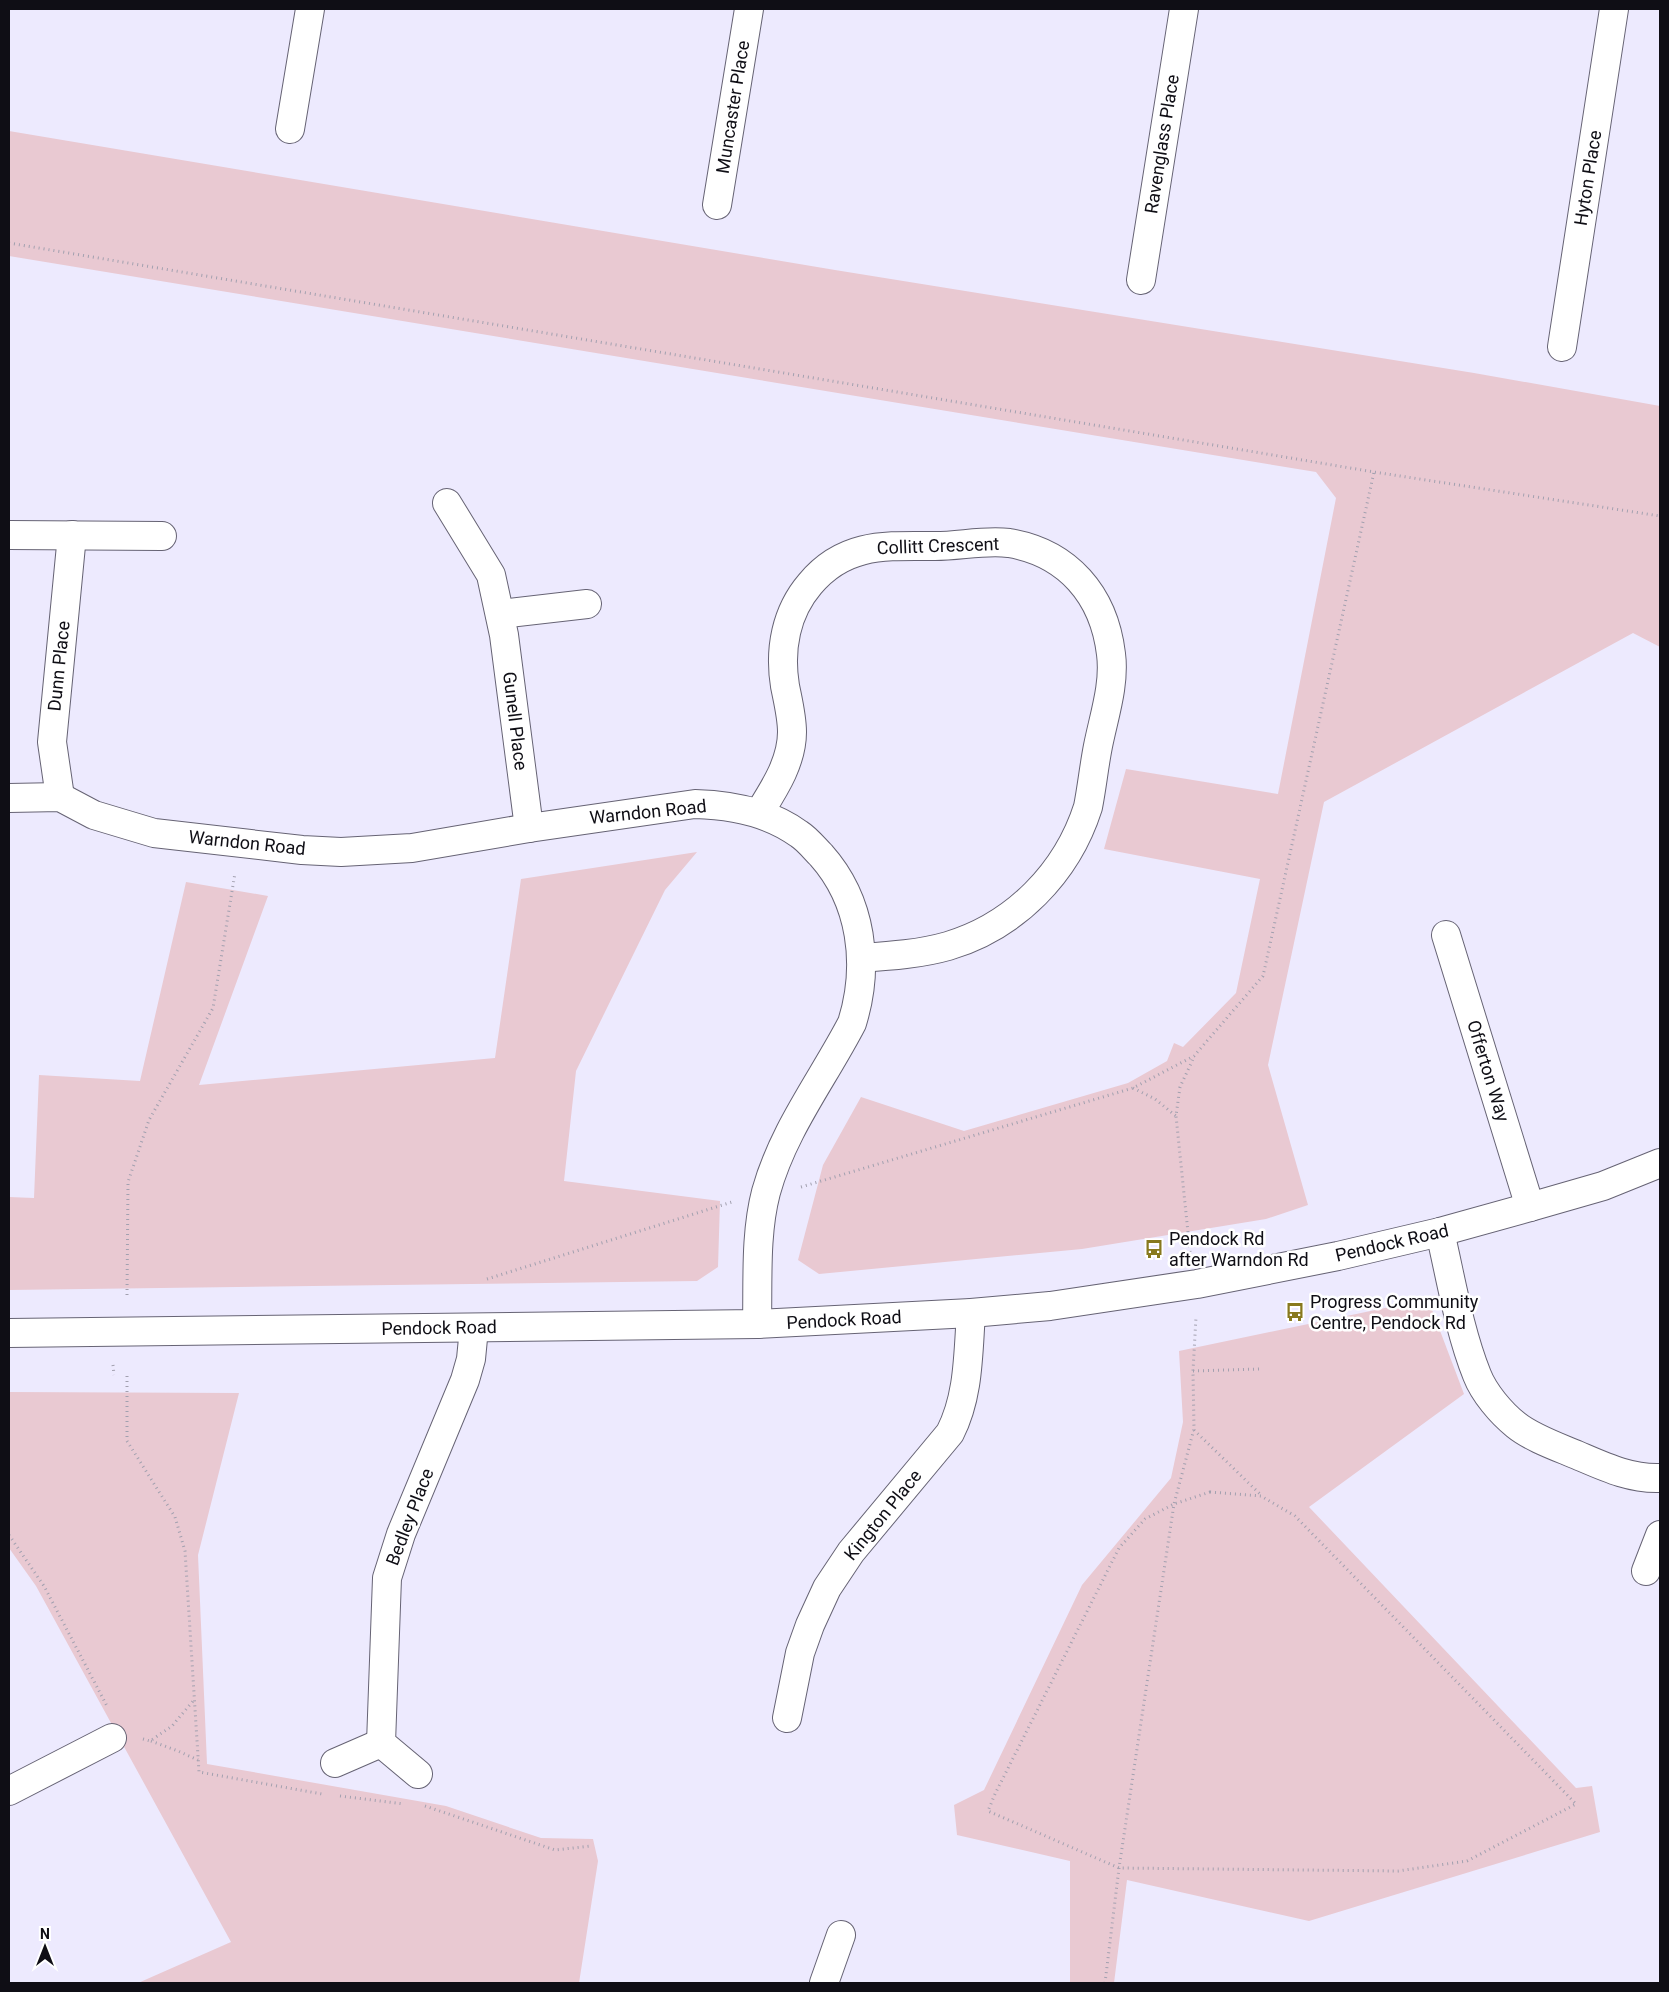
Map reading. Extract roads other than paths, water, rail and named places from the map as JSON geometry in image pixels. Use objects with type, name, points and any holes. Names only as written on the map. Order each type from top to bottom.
[{"type":"street","points":[[290,129],[310,9]]},
{"type":"street","name":"Muncaster Place","points":[[717,205],[749,9]]},
{"type":"street","name":"Ravenglass Place","points":[[1141,280],[1184,9]]},
{"type":"street","name":"Hyton Place","points":[[1562,347],[1614,9]]},
{"type":"street","name":"Gunell Place","points":[[447,504],[491,575],[500,614],[529,828]]},
{"type":"street","points":[[9,535],[162,536]]},
{"type":"street","name":"Dunn Place","points":[[60,797],[52,742],[72,535]]},
{"type":"street","name":"Collitt Crescent","points":[[759,814],[779,781],[790,746],[792,732],[783,665],[786,630],[801,596],[811,583],[827,568],[860,550],[880,546],[948,546],[991,542],[1027,548],[1047,555],[1073,572],[1085,585],[1098,606],[1109,639],[1112,655],[1110,685],[1088,807],[1082,825],[1063,860],[1040,890],[993,928],[948,946],[861,958]]},
{"type":"street","points":[[500,614],[587,604]]},
{"type":"street","points":[[9,798],[60,797]]},
{"type":"street","name":"Warndon Road","points":[[60,797],[94,815],[154,834],[302,850],[378,851],[412,848],[529,828],[695,804],[720,805],[759,814],[800,834],[813,846],[839,878],[854,912],[861,958],[859,991],[852,1023],[777,1159],[766,1195],[758,1248],[757,1324]]},
{"type":"street","name":"Offerton Way","points":[[1446,935],[1530,1207]]},
{"type":"street","name":"Pendock Road","points":[[9,1333],[757,1324],[971,1313],[1050,1306],[1197,1284],[1338,1256],[1440,1232],[1530,1207],[1603,1186],[1660,1164]]},
{"type":"street","points":[[1440,1232],[1464,1336],[1477,1376],[1492,1401],[1517,1426],[1553,1445],[1621,1474],[1645,1478],[1660,1478]]},
{"type":"street","name":"Kington Place","points":[[787,1718],[800,1653],[810,1625],[827,1588],[851,1552],[950,1434],[956,1421],[966,1384],[971,1313]]},
{"type":"street","name":"Bedley Place","points":[[381,1743],[388,1578],[401,1534],[465,1380],[474,1328]]},
{"type":"street","points":[[1646,1571],[1660,1535]]},
{"type":"street","points":[[9,1791],[117,1735]]},
{"type":"street","points":[[335,1763],[381,1743],[418,1774]]},
{"type":"street","points":[[824,1983],[841,1935]]},
{"type":"place","name":"Pendock Rd after Warndon Rd","points":[[1154,1249]]},
{"type":"place","name":"Progress Community Centre, Pendock Rd","points":[[1295,1312]]}]
